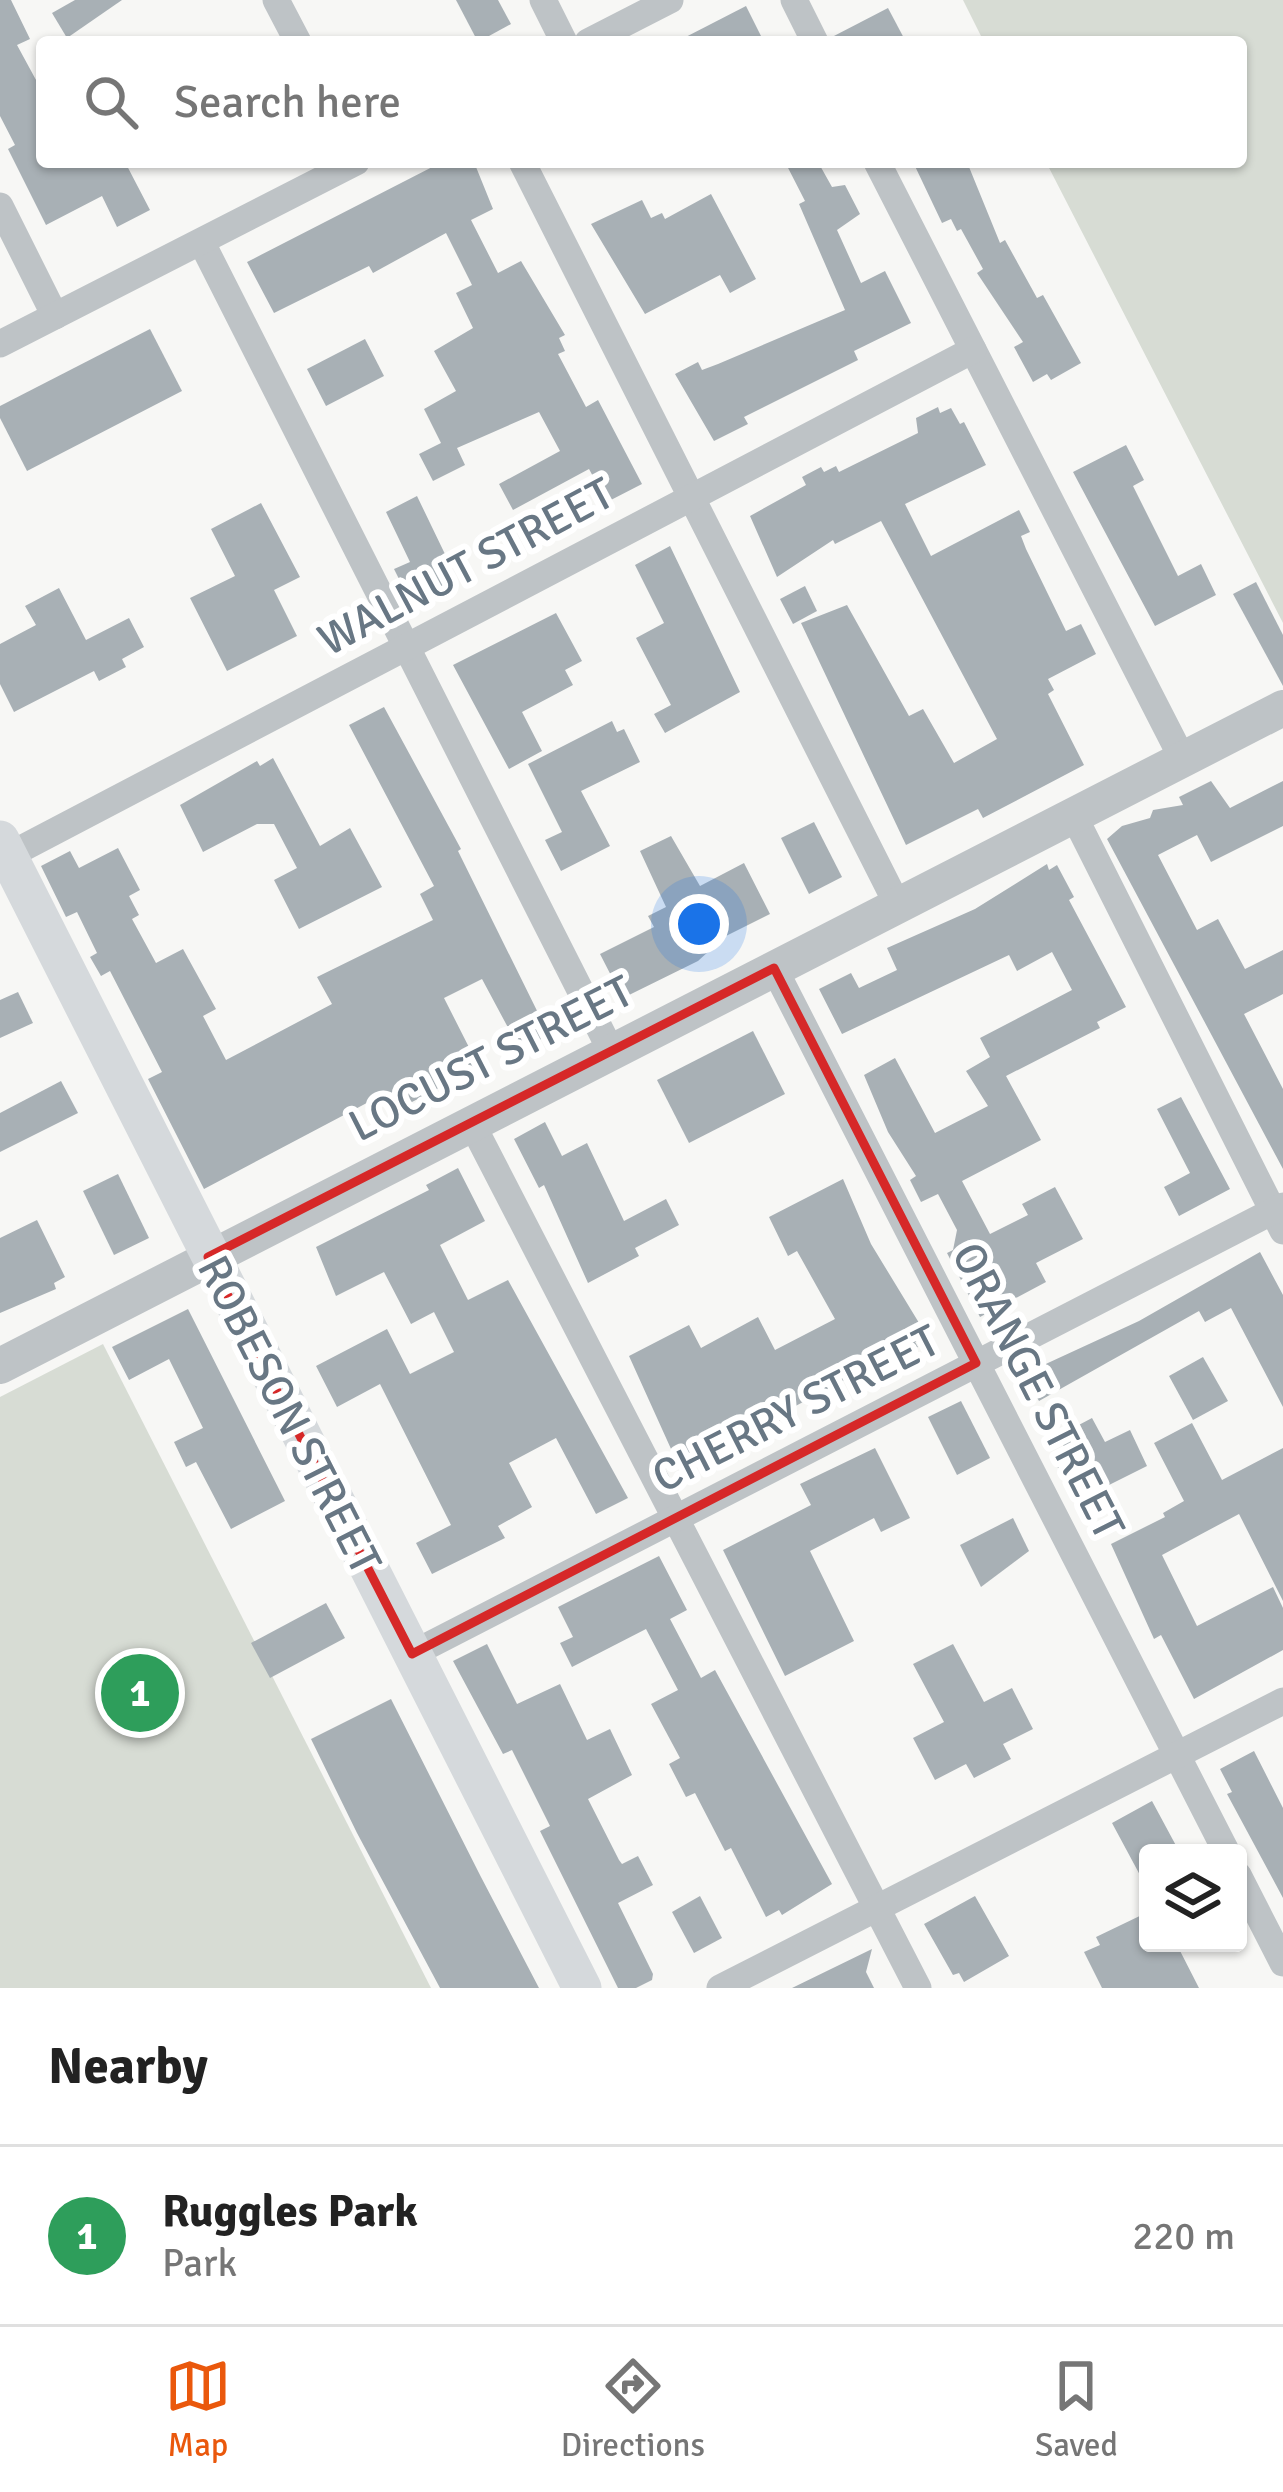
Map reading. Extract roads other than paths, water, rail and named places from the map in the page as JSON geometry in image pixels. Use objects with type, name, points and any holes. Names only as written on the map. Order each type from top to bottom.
[{"type":"main road","name":"ROBESON STREET","points":[[3,852],[582,1988]]},
{"type":"street","points":[[276,0],[295,36]]},
{"type":"street","points":[[543,0],[561,36]]},
{"type":"street","points":[[600,36],[670,0]]},
{"type":"street","points":[[794,0],[812,36]]},
{"type":"street","points":[[0,344],[345,168]]},
{"type":"street","points":[[525,168],[898,906]]},
{"type":"street","points":[[880,168],[1183,760]]},
{"type":"street","points":[[0,206],[56,316]]},
{"type":"street","points":[[202,243],[611,1051]]},
{"type":"street","name":"WALNUT STREET","points":[[3,852],[406,648],[973,350]]},
{"type":"street","name":"LOCUST STREET","points":[[0,1366],[1283,708]]},
{"type":"street","points":[[1074,816],[1280,1216]]},
{"type":"street","name":"ORANGE STREET","points":[[774,968],[1222,1844]]},
{"type":"street","points":[[471,1122],[918,1988]]},
{"type":"street","name":"CHERRY STREET","points":[[412,1654],[976,1363],[1280,1216]]},
{"type":"street","points":[[720,1988],[1283,1701]]},
{"type":"street","points":[[1247,1893],[1283,1963]]},
{"type":"place","name":"Ruggles Park","points":[[140,1693]]}]
